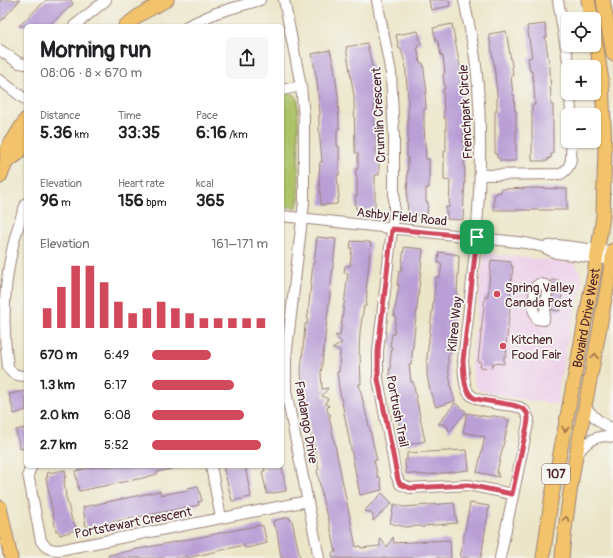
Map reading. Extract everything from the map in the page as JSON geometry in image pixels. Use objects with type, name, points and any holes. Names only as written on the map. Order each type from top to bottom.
[{"type":"main road","points":[[128,24],[141,14],[167,0]]},
{"type":"main road","points":[[588,0],[591,12]]},
{"type":"main road","points":[[603,0],[613,54]]},
{"type":"main road","name":"Bovaird Drive West","points":[[543,558],[551,501],[603,216],[605,147],[602,81],[598,52]]},
{"type":"main road","points":[[0,177],[7,160],[6,151],[24,122]]},
{"type":"main road","points":[[7,160],[17,155],[24,143]]},
{"type":"main road","name":"Bovaird Drive West","points":[[562,558],[565,521],[575,460],[613,255]]},
{"type":"main road","points":[[0,507],[11,558]]},
{"type":"street","points":[[76,24],[106,0]]},
{"type":"street","points":[[191,24],[216,13],[260,0]]},
{"type":"street","points":[[284,0],[301,86],[304,118],[302,218]]},
{"type":"street","name":"Crumlin Crescent","points":[[377,0],[391,73],[393,94],[394,213],[392,229]]},
{"type":"street","name":"Frenchpark Circle","points":[[464,0],[477,73],[479,95],[480,175],[477,237]]},
{"type":"street","points":[[558,0],[568,60]]},
{"type":"street","points":[[0,50],[19,63],[24,64]]},
{"type":"street","points":[[0,80],[24,98]]},
{"type":"street","points":[[284,90],[301,86]]},
{"type":"street","name":"Frenchpark Circle","points":[[480,175],[561,174],[569,168],[571,163],[571,148]]},
{"type":"street","points":[[24,209],[11,252],[5,290],[5,343],[8,368],[16,375],[24,376]]},
{"type":"street","name":"Ashby Field Road","points":[[284,216],[477,237],[526,243],[543,247],[557,245],[597,254],[613,255]]},
{"type":"street","name":"Fandango Drive","points":[[302,218],[285,378],[286,391],[319,558]]},
{"type":"street","name":"Portrush Trail","points":[[392,229],[377,371],[398,480],[400,484],[410,488],[468,485],[512,494]]},
{"type":"street","name":"Kilrea Way","points":[[477,237],[463,361],[465,379],[469,394],[474,398],[519,407],[527,413],[528,419],[500,558]]},
{"type":"street","points":[[585,407],[605,426],[613,428]]},
{"type":"street","points":[[575,460],[580,450],[589,441],[601,436],[613,437]]},
{"type":"street","name":"Portstewart Crescent","points":[[31,468],[28,474],[41,541],[47,548],[53,550],[308,501]]},
{"type":"street","points":[[211,468],[221,518]]},
{"type":"shaded area","points":[[484,253],[576,264],[583,279],[570,329],[560,380],[557,405],[483,392],[475,387],[471,364]]},
{"type":"green space","points":[[291,93],[298,99],[299,199],[295,208],[284,206],[284,95]]},
{"type":"building","points":[[0,0],[20,0],[0,22]]},
{"type":"building","points":[[46,0],[71,0],[73,4],[50,24],[24,24],[24,26],[19,26]]},
{"type":"building","points":[[429,0],[449,0],[450,6],[431,10]]},
{"type":"building","points":[[452,24],[461,72],[464,104],[463,136],[465,177],[463,220],[447,219],[446,213],[446,207],[449,207],[450,181],[444,180],[446,118],[444,118],[443,89],[445,89],[443,74],[445,73],[443,56],[441,56],[438,41],[436,41],[433,28]]},
{"type":"building","points":[[545,24],[547,37],[545,37],[550,68],[551,105],[553,105],[553,154],[551,154],[551,158],[548,158],[548,161],[532,161],[532,105],[535,105],[532,71],[530,71],[528,58],[532,57],[527,26]]},
{"type":"building","points":[[418,31],[421,44],[417,45],[420,63],[423,63],[427,93],[425,93],[426,109],[424,109],[424,126],[426,159],[429,159],[429,188],[426,188],[426,202],[428,202],[427,215],[408,215],[408,97],[405,63],[401,49],[399,49],[396,35]]},
{"type":"building","points":[[506,31],[512,66],[513,76],[511,76],[516,111],[516,161],[500,161],[500,158],[497,158],[497,154],[495,154],[495,111],[497,111],[497,94],[489,34]]},
{"type":"building","points":[[367,43],[375,75],[376,89],[374,89],[374,124],[376,124],[376,162],[379,162],[379,175],[375,175],[375,209],[361,210],[361,208],[356,209],[355,196],[357,196],[356,169],[358,169],[358,153],[355,153],[354,96],[346,47]]},
{"type":"building","points":[[330,50],[338,96],[339,129],[337,129],[337,146],[339,146],[339,175],[337,175],[339,198],[337,204],[321,205],[319,178],[320,162],[322,162],[319,129],[320,115],[317,81],[312,54]]},
{"type":"building","points":[[501,189],[567,189],[567,210],[494,210],[494,194],[501,192]]},
{"type":"building","points":[[317,237],[336,239],[321,373],[322,389],[328,388],[322,396],[328,399],[325,403],[329,406],[327,408],[328,413],[331,415],[329,416],[356,547],[360,546],[361,548],[380,546],[380,538],[387,547],[393,537],[394,543],[450,540],[451,558],[333,558],[332,553],[336,552],[323,501],[317,470],[319,469],[311,437],[306,406],[304,406],[301,393],[303,392],[301,371],[305,324],[307,324]]},
{"type":"building","points":[[351,241],[371,243],[366,306],[364,306],[360,331],[359,354],[361,384],[359,384],[377,460],[374,460],[378,478],[380,477],[382,490],[360,495],[339,387],[337,372],[339,372],[340,350],[332,349],[342,343],[335,335],[340,336],[348,273],[344,273],[345,266],[350,266],[352,248],[350,248]]},
{"type":"building","points":[[404,247],[423,249],[411,365],[409,364],[411,382],[413,382],[425,441],[406,445],[402,430],[400,430],[389,369],[391,369],[390,364],[392,347],[390,346],[392,334],[394,334],[396,316],[394,316],[399,285],[397,285],[399,271],[401,271]]},
{"type":"building","points":[[439,252],[459,255],[459,258],[457,293],[452,323],[450,354],[448,354],[450,385],[455,401],[436,407],[430,391],[427,375],[427,356],[436,277],[440,277],[442,264],[438,263]]},
{"type":"building","points":[[491,260],[511,262],[511,266],[513,266],[506,356],[504,356],[504,364],[493,363],[492,368],[480,367],[481,362],[478,362],[485,296],[488,296]]},
{"type":"building","points":[[551,280],[558,280],[557,284],[563,284],[560,311],[552,310],[553,291]]},
{"type":"building","points":[[24,391],[24,411],[14,414],[9,394]]},
{"type":"building","points":[[455,403],[466,412],[449,432],[448,427],[444,424],[438,424]]},
{"type":"building","points":[[467,413],[489,417],[495,416],[509,420],[497,472],[499,477],[477,472],[485,437],[463,432]]},
{"type":"building","points":[[24,428],[24,448],[20,449],[16,430]]},
{"type":"building","points":[[467,450],[469,470],[424,475],[406,473],[405,460],[407,460],[407,453]]},
{"type":"building","points":[[90,468],[172,468],[143,478],[79,491],[75,471]]},
{"type":"building","points":[[224,468],[245,468],[251,497],[232,501]]},
{"type":"building","points":[[264,468],[282,468],[286,491],[267,494],[262,472],[265,471]]},
{"type":"building","points":[[65,470],[66,477],[64,477],[64,481],[66,497],[76,530],[60,535],[59,531],[56,531],[46,477],[48,477],[47,473]]},
{"type":"building","points":[[198,486],[202,501],[198,502],[199,505],[86,527],[83,507],[160,491],[161,495],[188,490],[188,488]]},
{"type":"building","points":[[382,493],[392,503],[373,521],[373,515],[370,512],[364,511]]},
{"type":"building","points":[[454,503],[457,523],[424,526],[423,528],[420,526],[405,527],[390,523],[394,504],[404,507]]},
{"type":"building","points":[[470,503],[489,506],[481,558],[460,558]]},
{"type":"building","points":[[289,517],[290,520],[292,520],[300,558],[281,558],[277,531],[274,527],[273,521]]},
{"type":"building","points":[[261,525],[263,526],[267,543],[252,547],[245,548],[244,545],[187,558],[187,556],[180,558],[109,558],[108,555]]},
{"type":"place","name":"Spring Valley Canada Post","points":[[497,294]]},
{"type":"place","name":"Kitchen Food Fair","points":[[503,346]]},
{"type":"route","points":[[392,229],[477,237],[463,361],[466,388],[472,397],[478,400],[519,407],[527,413],[527,426],[512,494],[468,485],[405,487],[400,484],[396,475],[377,371],[392,229]]}]
